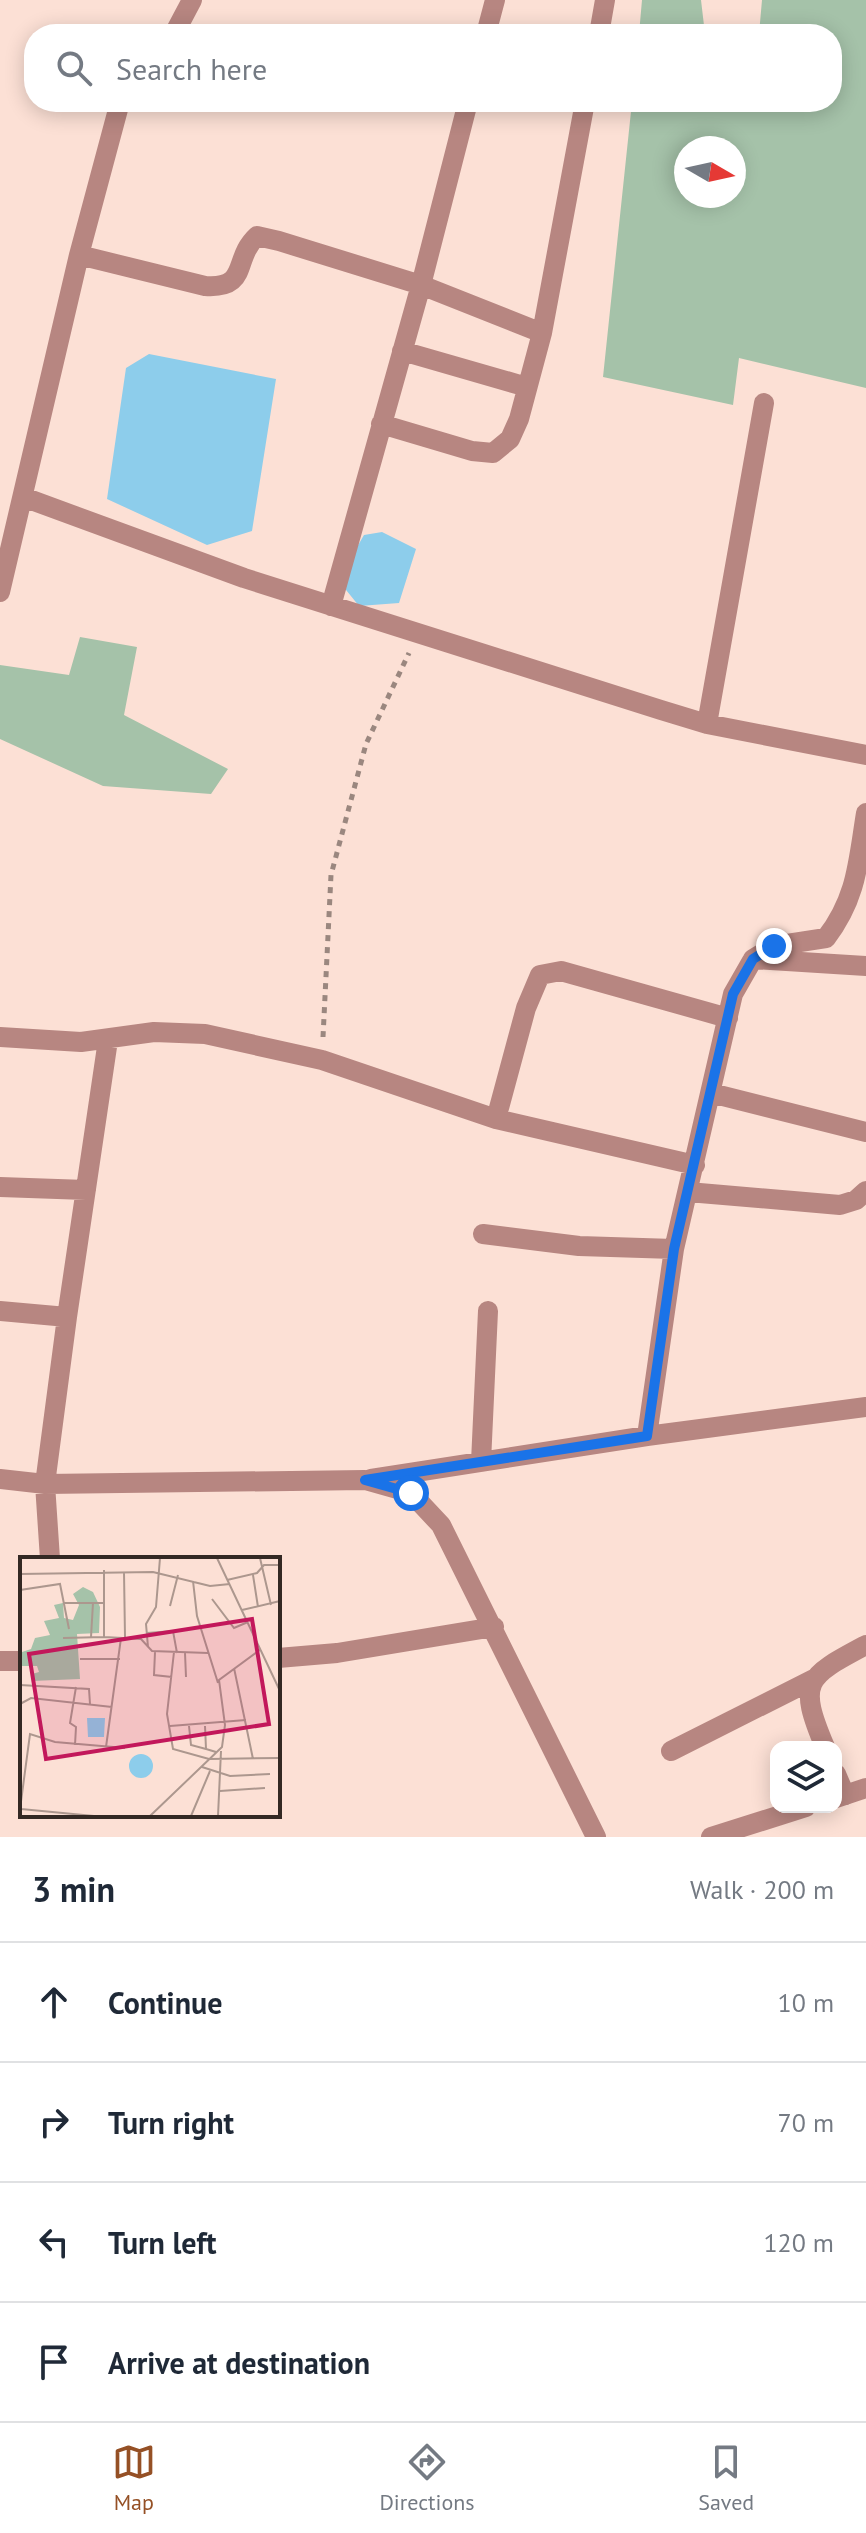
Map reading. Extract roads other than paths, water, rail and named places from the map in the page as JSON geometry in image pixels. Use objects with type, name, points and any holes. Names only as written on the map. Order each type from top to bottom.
[{"type":"street","points":[[179,24],[192,0]]},
{"type":"street","points":[[489,24],[495,0]]},
{"type":"street","points":[[601,24],[605,0]]},
{"type":"street","points":[[0,592],[79,255],[117,112]]},
{"type":"street","points":[[331,606],[421,285],[465,112]]},
{"type":"street","points":[[381,424],[472,451],[493,453],[510,439],[542,333],[583,112]]},
{"type":"street","points":[[79,255],[220,287],[231,283],[239,272],[246,246],[257,236],[421,285],[542,333]]},
{"type":"street","points":[[402,351],[527,387]]},
{"type":"street","points":[[707,724],[764,403]]},
{"type":"street","points":[[23,497],[244,578],[707,724],[866,755]]},
{"type":"street","points":[[647,1436],[674,1249],[733,994],[753,959],[774,946],[826,938],[842,918],[853,889],[866,813]]},
{"type":"street","points":[[753,959],[866,966]]},
{"type":"street","points":[[496,1119],[526,1008],[540,975],[561,971],[728,1018]]},
{"type":"street","points":[[0,1037],[81,1042],[154,1032],[205,1034],[322,1060],[496,1119],[695,1165]]},
{"type":"street","points":[[50,1557],[45,1484],[108,1040]]},
{"type":"street","points":[[711,1093],[866,1132]]},
{"type":"street","points":[[0,1187],[86,1190]]},
{"type":"street","points":[[688,1192],[840,1205],[856,1200],[866,1191]]},
{"type":"street","points":[[483,1234],[579,1246],[674,1249]]},
{"type":"street","points":[[0,1311],[67,1317]]},
{"type":"street","points":[[481,1462],[488,1311]]},
{"type":"street","points":[[0,1479],[45,1484],[365,1480],[647,1436],[866,1407]]},
{"type":"street","points":[[365,1480],[411,1493],[441,1525],[596,1837]]},
{"type":"street","points":[[280,1658],[337,1653],[494,1627]]},
{"type":"street","points":[[671,1751],[814,1679],[827,1665],[866,1645]]},
{"type":"street","points":[[814,1679],[809,1695],[811,1713],[823,1741]]},
{"type":"street","points":[[842,1795],[866,1788]]},
{"type":"street","points":[[711,1837],[787,1813]]},
{"type":"water","points":[[149,354],[276,379],[252,531],[207,545],[107,499],[126,368]]},
{"type":"water","points":[[382,532],[416,549],[399,603],[359,606],[338,580],[364,535]]}]
